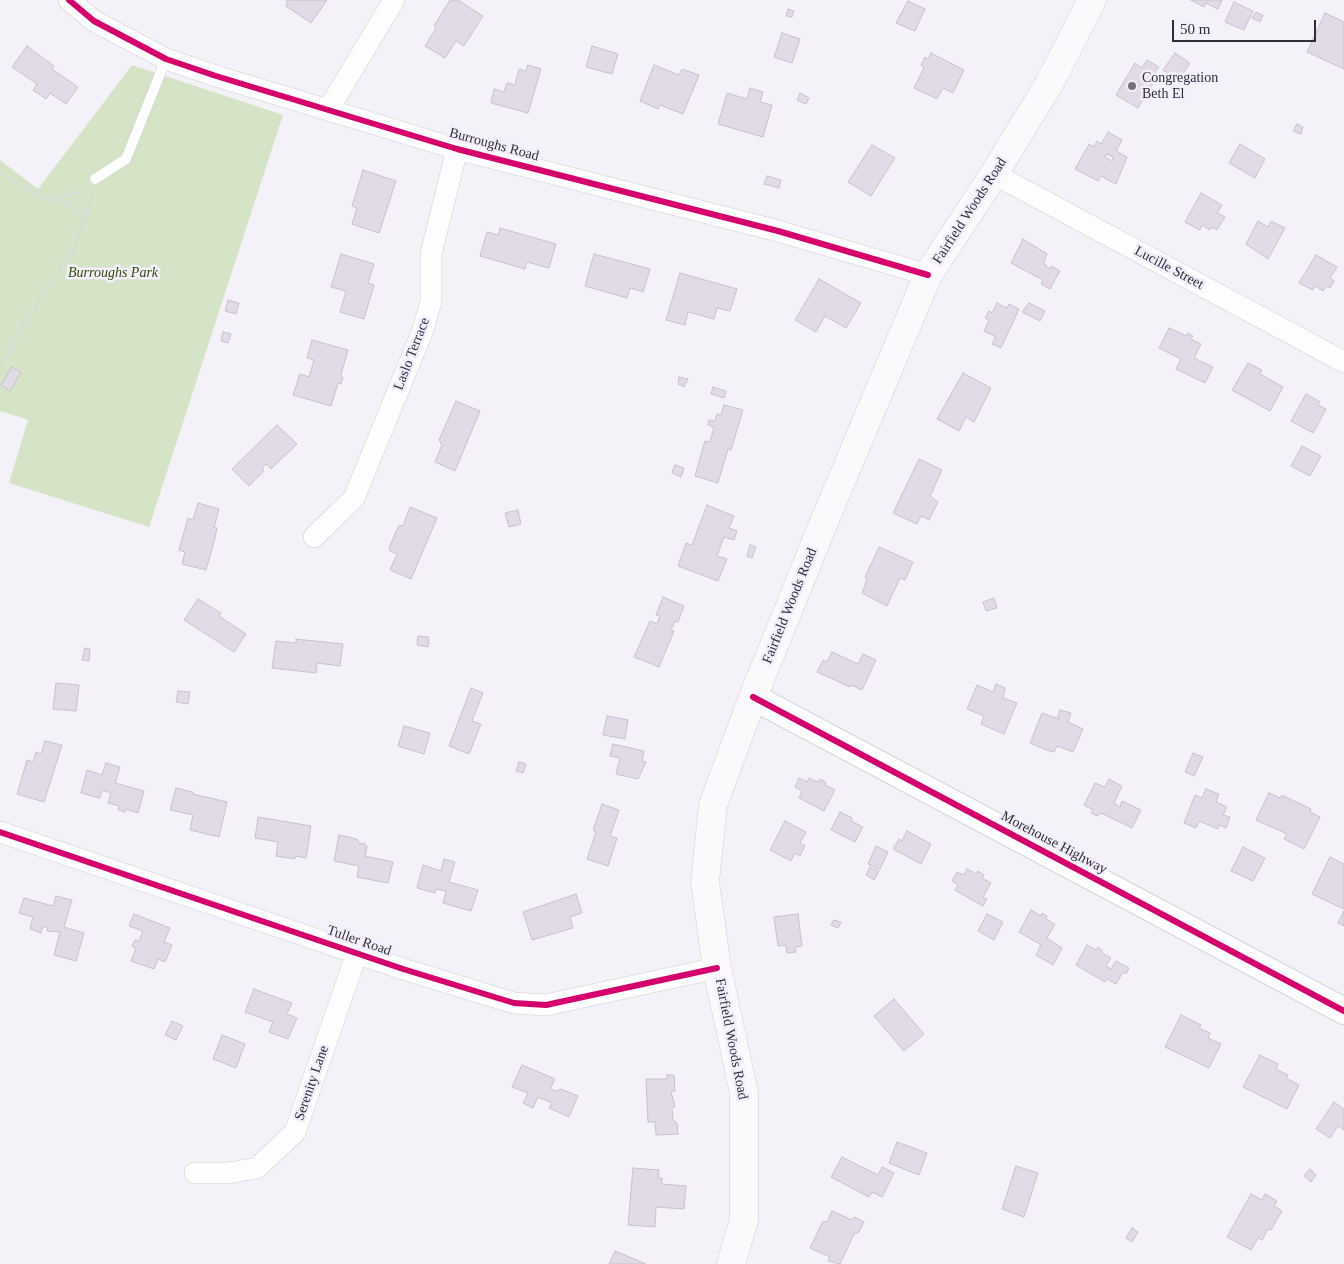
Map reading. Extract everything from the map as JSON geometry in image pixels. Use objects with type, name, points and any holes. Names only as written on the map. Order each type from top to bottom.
[{"type":"main road","name":"Fairfield Woods Road","points":[[731,1264],[744,1220],[744,1093],[717,968],[705,882],[713,805],[753,697],[928,275],[994,174],[1049,84],[1092,0]]},
{"type":"street","name":"Burroughs Road","points":[[69,0],[94,21],[166,59],[457,149],[778,231],[928,275]]},
{"type":"street","points":[[328,110],[394,0]]},
{"type":"street","name":"Laslo Terrace","points":[[314,538],[354,498],[424,330],[431,301],[431,254],[457,149]]},
{"type":"street","name":"Lucille Street","points":[[994,174],[1344,362]]},
{"type":"street","name":"Morehouse Highway","points":[[753,697],[1344,1011]]},
{"type":"street","name":"Tuller Road","points":[[0,832],[476,993],[514,1003],[546,1005],[717,968]]},
{"type":"street","name":"Serenity Lane","points":[[194,1173],[229,1174],[257,1168],[295,1132],[356,953]]},
{"type":"lane","points":[[95,179],[126,159],[166,59]]},
{"type":"path","points":[[0,173],[50,200],[81,192],[95,179]]},
{"type":"path","points":[[0,366],[19,331],[72,251],[86,215],[95,179]]},
{"type":"path","points":[[56,199],[86,215]]},
{"type":"green space","name":"Burroughs Park","points":[[132,65],[283,115],[149,527],[9,483],[28,420],[0,411],[0,160],[38,189]]},
{"type":"building","points":[[287,0],[327,0],[311,23],[286,6]]},
{"type":"building","points":[[450,0],[458,0],[483,16],[464,46],[456,41],[445,58],[425,46],[436,28],[434,26]]},
{"type":"building","points":[[1191,0],[1222,0],[1218,9],[1206,3],[1204,7]]},
{"type":"building","points":[[908,1],[925,9],[915,31],[896,23]]},
{"type":"building","points":[[1234,2],[1253,11],[1244,30],[1225,22]]},
{"type":"building","points":[[788,9],[794,11],[792,17],[786,16]]},
{"type":"building","points":[[1256,12],[1263,15],[1260,22],[1252,18]]},
{"type":"building","points":[[1325,13],[1344,22],[1344,69],[1307,52]]},
{"type":"building","points":[[782,33],[800,39],[792,63],[774,57]]},
{"type":"building","points":[[27,46],[54,66],[52,69],[78,87],[66,104],[50,93],[46,99],[33,90],[37,84],[12,67]]},
{"type":"building","points":[[592,46],[618,54],[612,74],[586,67]]},
{"type":"building","points":[[931,53],[964,70],[953,93],[943,88],[937,99],[914,88],[924,68],[921,65],[925,57],[928,59]]},
{"type":"building","points":[[1175,53],[1190,63],[1179,80],[1163,70]]},
{"type":"building","points":[[1147,60],[1159,67],[1154,74],[1157,77],[1138,108],[1116,95],[1135,63],[1142,68]]},
{"type":"building","points":[[528,65],[541,69],[528,113],[491,103],[494,89],[504,92],[507,83],[515,85],[519,69],[526,71]]},
{"type":"building","points":[[654,65],[679,75],[682,69],[699,75],[683,114],[660,105],[658,109],[640,101]]},
{"type":"building","points":[[750,88],[763,92],[760,102],[772,105],[763,137],[718,124],[727,93],[747,99]]},
{"type":"building","points":[[800,93],[809,98],[806,104],[797,100]]},
{"type":"building","points":[[1297,124],[1303,127],[1301,134],[1293,131]]},
{"type":"building","points":[[1108,132],[1122,140],[1116,151],[1127,157],[1116,184],[1101,176],[1098,181],[1075,169],[1089,144],[1094,147],[1097,141],[1101,144]],"holes":[[[1107,154],[1113,157],[1112,161],[1105,157]]]},
{"type":"building","points":[[1240,144],[1265,159],[1255,178],[1229,163]]},
{"type":"building","points":[[872,145],[895,158],[871,196],[848,182]]},
{"type":"building","points":[[363,170],[396,181],[379,233],[352,224],[357,208],[352,206]]},
{"type":"building","points":[[767,176],[781,180],[779,188],[764,184]]},
{"type":"building","points":[[1201,193],[1222,205],[1217,213],[1225,217],[1217,230],[1212,227],[1210,230],[1202,225],[1200,230],[1185,222]]},
{"type":"building","points":[[1258,221],[1268,227],[1271,221],[1285,228],[1268,259],[1246,244]]},
{"type":"building","points":[[500,228],[556,244],[549,268],[527,262],[525,269],[480,256],[487,232],[498,235]]},
{"type":"building","points":[[1023,239],[1047,254],[1044,262],[1046,266],[1050,269],[1051,266],[1060,271],[1050,289],[1041,284],[1043,280],[1011,263]]},
{"type":"building","points":[[341,254],[374,264],[368,283],[374,285],[364,319],[340,312],[346,291],[331,287]]},
{"type":"building","points":[[594,254],[650,269],[643,292],[630,288],[627,298],[585,286]]},
{"type":"building","points":[[1316,255],[1337,267],[1330,278],[1334,281],[1330,288],[1326,286],[1323,291],[1315,286],[1313,290],[1299,283]]},
{"type":"building","points":[[680,273],[737,289],[730,311],[717,308],[714,319],[688,312],[685,325],[666,320]]},
{"type":"building","points":[[819,279],[861,303],[846,328],[825,316],[816,332],[795,320]]},
{"type":"building","points":[[228,300],[239,303],[236,314],[225,311]]},
{"type":"building","points":[[997,303],[1007,308],[1009,304],[1019,309],[1001,348],[992,344],[996,337],[984,331],[989,320],[985,318],[989,311],[992,313]]},
{"type":"building","points":[[1029,303],[1045,311],[1040,321],[1022,312]]},
{"type":"building","points":[[1169,328],[1187,336],[1188,333],[1193,336],[1191,339],[1201,344],[1194,358],[1213,367],[1205,383],[1176,369],[1181,359],[1159,348]]},
{"type":"building","points":[[223,332],[231,334],[228,343],[221,341]]},
{"type":"building","points":[[312,340],[348,350],[341,375],[343,378],[341,384],[338,383],[331,406],[293,395],[300,374],[309,377],[314,360],[307,358]]},
{"type":"building","points":[[1248,363],[1262,370],[1260,374],[1283,387],[1270,411],[1232,390]]},
{"type":"building","points":[[12,367],[21,372],[10,391],[1,385]]},
{"type":"building","points":[[963,373],[991,388],[974,422],[966,417],[959,431],[937,419]]},
{"type":"building","points":[[679,377],[688,379],[684,387],[678,384]]},
{"type":"building","points":[[713,387],[726,391],[724,398],[711,394]]},
{"type":"building","points":[[1306,394],[1320,402],[1318,405],[1326,409],[1313,433],[1291,421]]},
{"type":"building","points":[[456,401],[480,411],[455,471],[435,462],[442,445],[439,440]]},
{"type":"building","points":[[724,405],[743,410],[731,450],[728,449],[718,483],[695,476],[705,441],[710,442],[714,427],[708,425],[709,420],[715,421],[717,414],[721,415]]},
{"type":"building","points":[[277,425],[297,444],[271,469],[266,464],[262,468],[264,471],[249,486],[232,469]]},
{"type":"building","points":[[1302,446],[1321,456],[1310,476],[1291,466]]},
{"type":"building","points":[[919,459],[942,470],[930,496],[938,502],[929,520],[921,516],[917,524],[893,513]]},
{"type":"building","points":[[675,465],[684,468],[681,477],[672,473]]},
{"type":"building","points":[[198,503],[219,509],[214,527],[217,528],[215,538],[206,570],[182,564],[185,552],[179,550],[188,518],[193,520]]},
{"type":"building","points":[[707,505],[734,516],[729,528],[737,531],[734,540],[724,537],[717,556],[727,559],[718,581],[678,566],[686,543],[692,545]]},
{"type":"building","points":[[410,507],[437,518],[411,579],[390,570],[397,554],[390,551],[389,548],[399,525],[403,526]]},
{"type":"building","points":[[518,510],[521,524],[509,527],[505,513]]},
{"type":"building","points":[[750,545],[756,547],[752,558],[747,556]]},
{"type":"building","points":[[879,547],[913,562],[905,580],[900,578],[887,606],[862,593],[867,580],[865,577]]},
{"type":"building","points":[[663,597],[684,606],[678,622],[675,621],[671,630],[674,631],[659,667],[634,657],[650,621],[657,624],[660,616],[656,615]]},
{"type":"building","points":[[994,598],[997,608],[986,611],[983,602]]},
{"type":"building","points":[[198,599],[221,613],[219,616],[246,634],[234,652],[184,620]]},
{"type":"building","points":[[418,636],[429,637],[428,647],[417,645]]},
{"type":"building","points":[[296,639],[343,644],[340,666],[317,663],[316,673],[272,668],[276,641],[296,643]]},
{"type":"building","points":[[85,648],[90,649],[89,661],[82,660]]},
{"type":"building","points":[[832,652],[858,664],[863,654],[876,660],[862,690],[851,685],[850,687],[817,672],[823,660],[827,662]]},
{"type":"building","points":[[56,683],[79,685],[76,711],[53,709]]},
{"type":"building","points":[[996,684],[1005,688],[1003,698],[1017,703],[1004,734],[981,724],[984,716],[967,709],[977,685],[993,692]]},
{"type":"building","points":[[471,688],[483,693],[472,721],[481,724],[469,754],[449,746]]},
{"type":"building","points":[[178,691],[190,692],[188,704],[176,702]]},
{"type":"building","points":[[1060,710],[1071,713],[1068,722],[1083,729],[1073,752],[1057,746],[1054,752],[1030,743],[1042,713],[1059,719]]},
{"type":"building","points":[[607,716],[628,720],[625,739],[603,735]]},
{"type":"building","points":[[404,726],[430,733],[424,754],[398,746]]},
{"type":"building","points":[[45,741],[62,745],[44,802],[17,794],[27,760],[33,762],[36,752],[41,754]]},
{"type":"building","points":[[613,744],[644,751],[642,761],[646,762],[638,779],[616,774],[620,758],[610,756]]},
{"type":"building","points":[[1193,753],[1203,757],[1194,776],[1185,772]]},
{"type":"building","points":[[519,762],[526,764],[523,773],[516,771]]},
{"type":"building","points":[[106,763],[120,767],[115,783],[144,791],[138,813],[126,809],[125,812],[118,810],[119,806],[108,803],[111,793],[102,790],[100,798],[81,793],[87,770],[102,775]]},
{"type":"building","points":[[799,778],[807,782],[809,778],[818,782],[820,779],[826,782],[825,785],[835,790],[824,811],[799,798],[802,791],[795,787]]},
{"type":"building","points":[[1109,779],[1122,786],[1114,803],[1120,807],[1122,801],[1141,810],[1132,828],[1101,813],[1097,816],[1091,813],[1093,810],[1084,805],[1095,783],[1105,787]]},
{"type":"building","points":[[176,788],[227,802],[219,837],[190,830],[193,815],[170,810]]},
{"type":"building","points":[[1206,789],[1219,794],[1216,802],[1227,807],[1223,815],[1230,817],[1226,828],[1219,825],[1218,829],[1199,821],[1196,828],[1184,823],[1195,795],[1202,798]]},
{"type":"building","points":[[1269,793],[1280,798],[1282,795],[1311,809],[1310,812],[1320,817],[1304,849],[1284,839],[1287,834],[1256,820]]},
{"type":"building","points":[[602,804],[619,810],[610,836],[617,838],[608,866],[587,859],[596,832],[593,830]]},
{"type":"building","points":[[840,812],[852,818],[851,821],[863,827],[855,842],[831,830]]},
{"type":"building","points":[[258,817],[311,826],[306,858],[295,856],[295,859],[276,856],[278,842],[255,838]]},
{"type":"building","points":[[785,821],[806,832],[800,843],[805,846],[800,856],[795,853],[791,861],[770,850]]},
{"type":"building","points":[[907,831],[931,844],[921,864],[893,849],[899,839],[902,841]]},
{"type":"building","points":[[339,835],[357,839],[359,843],[365,844],[367,847],[365,856],[393,862],[388,883],[357,877],[359,866],[334,861]]},
{"type":"building","points":[[876,846],[888,852],[880,869],[868,864]]},
{"type":"building","points":[[1243,847],[1265,858],[1253,881],[1231,871]]},
{"type":"building","points":[[1330,857],[1344,864],[1344,909],[1312,894]]},
{"type":"building","points":[[444,859],[455,862],[449,882],[478,890],[471,911],[443,903],[446,891],[436,889],[435,893],[417,888],[423,865],[441,871]]},
{"type":"building","points":[[870,867],[879,871],[874,880],[866,875]]},
{"type":"building","points":[[967,869],[976,874],[978,871],[984,875],[982,878],[991,883],[983,897],[987,899],[983,906],[955,890],[958,885],[952,881],[957,872],[964,875]]},
{"type":"building","points":[[576,894],[582,913],[570,917],[573,928],[532,940],[523,912]]},
{"type":"building","points":[[56,896],[72,900],[64,927],[84,933],[76,961],[54,955],[60,932],[47,931],[48,928],[43,926],[41,933],[30,929],[33,917],[19,913],[24,898],[53,906]]},
{"type":"building","points":[[1031,910],[1041,916],[1042,913],[1047,916],[1046,919],[1055,924],[1047,938],[1062,948],[1053,965],[1036,955],[1041,945],[1019,932]]},
{"type":"building","points":[[1344,911],[1344,926],[1338,923]]},
{"type":"building","points":[[134,914],[170,928],[164,942],[172,945],[165,962],[158,959],[154,969],[131,961],[136,948],[132,946],[135,940],[139,941],[143,931],[129,926]]},
{"type":"building","points":[[798,914],[802,946],[795,947],[796,952],[787,953],[786,945],[778,946],[774,917]]},
{"type":"building","points":[[987,914],[1003,922],[994,940],[978,931]]},
{"type":"building","points":[[834,920],[841,922],[838,928],[831,925]]},
{"type":"building","points":[[1087,945],[1096,950],[1098,947],[1102,950],[1102,953],[1111,958],[1106,966],[1111,969],[1116,961],[1129,968],[1126,974],[1123,972],[1116,984],[1107,979],[1105,982],[1076,965]]},
{"type":"building","points":[[254,989],[292,1003],[287,1014],[297,1018],[288,1039],[269,1032],[273,1022],[245,1012]]},
{"type":"building","points":[[894,999],[924,1034],[904,1051],[874,1016]]},
{"type":"building","points":[[1181,1015],[1201,1025],[1199,1028],[1210,1033],[1208,1038],[1221,1044],[1209,1068],[1165,1047]]},
{"type":"building","points":[[172,1021],[183,1026],[176,1040],[165,1035]]},
{"type":"building","points":[[222,1035],[245,1044],[236,1068],[213,1059]]},
{"type":"building","points":[[1260,1055],[1278,1064],[1276,1069],[1288,1075],[1286,1078],[1299,1085],[1287,1109],[1243,1087]]},
{"type":"building","points":[[522,1065],[555,1079],[550,1089],[556,1091],[561,1089],[578,1096],[569,1117],[549,1108],[552,1103],[538,1097],[533,1108],[523,1103],[528,1093],[512,1087]]},
{"type":"building","points":[[667,1075],[674,1075],[675,1091],[671,1092],[675,1106],[672,1108],[673,1120],[677,1123],[678,1134],[656,1135],[655,1122],[648,1122],[646,1079],[667,1079]]},
{"type":"building","points":[[1334,1102],[1344,1109],[1344,1130],[1338,1126],[1330,1138],[1316,1129]]},
{"type":"building","points":[[897,1142],[927,1153],[919,1175],[889,1163]]},
{"type":"building","points":[[842,1157],[878,1175],[882,1167],[894,1173],[882,1197],[872,1192],[869,1197],[831,1177]]},
{"type":"building","points":[[1016,1166],[1038,1173],[1024,1217],[1002,1209]]},
{"type":"building","points":[[633,1168],[659,1170],[658,1178],[662,1178],[662,1184],[686,1186],[684,1209],[656,1207],[655,1227],[628,1225]]},
{"type":"building","points":[[1310,1169],[1316,1175],[1311,1182],[1304,1176]]},
{"type":"building","points":[[1251,1194],[1262,1200],[1265,1194],[1277,1201],[1274,1206],[1282,1211],[1271,1230],[1268,1229],[1262,1240],[1258,1238],[1251,1250],[1227,1237]]},
{"type":"building","points":[[832,1211],[852,1220],[854,1217],[864,1222],[859,1232],[854,1234],[840,1264],[828,1261],[830,1257],[810,1248],[823,1221],[827,1222]]},
{"type":"building","points":[[1132,1228],[1138,1232],[1132,1242],[1126,1238]]},
{"type":"building","points":[[615,1251],[646,1264],[609,1264]]},
{"type":"cycle path","points":[[69,0],[94,21],[166,59],[216,76],[457,149],[778,231],[928,275]]},
{"type":"cycle path","points":[[753,697],[1344,1011]]},
{"type":"cycle path","points":[[0,832],[403,969],[514,1003],[546,1005],[717,968]]},
{"type":"place","name":"Congregation Beth El","points":[[1132,86]]}]
